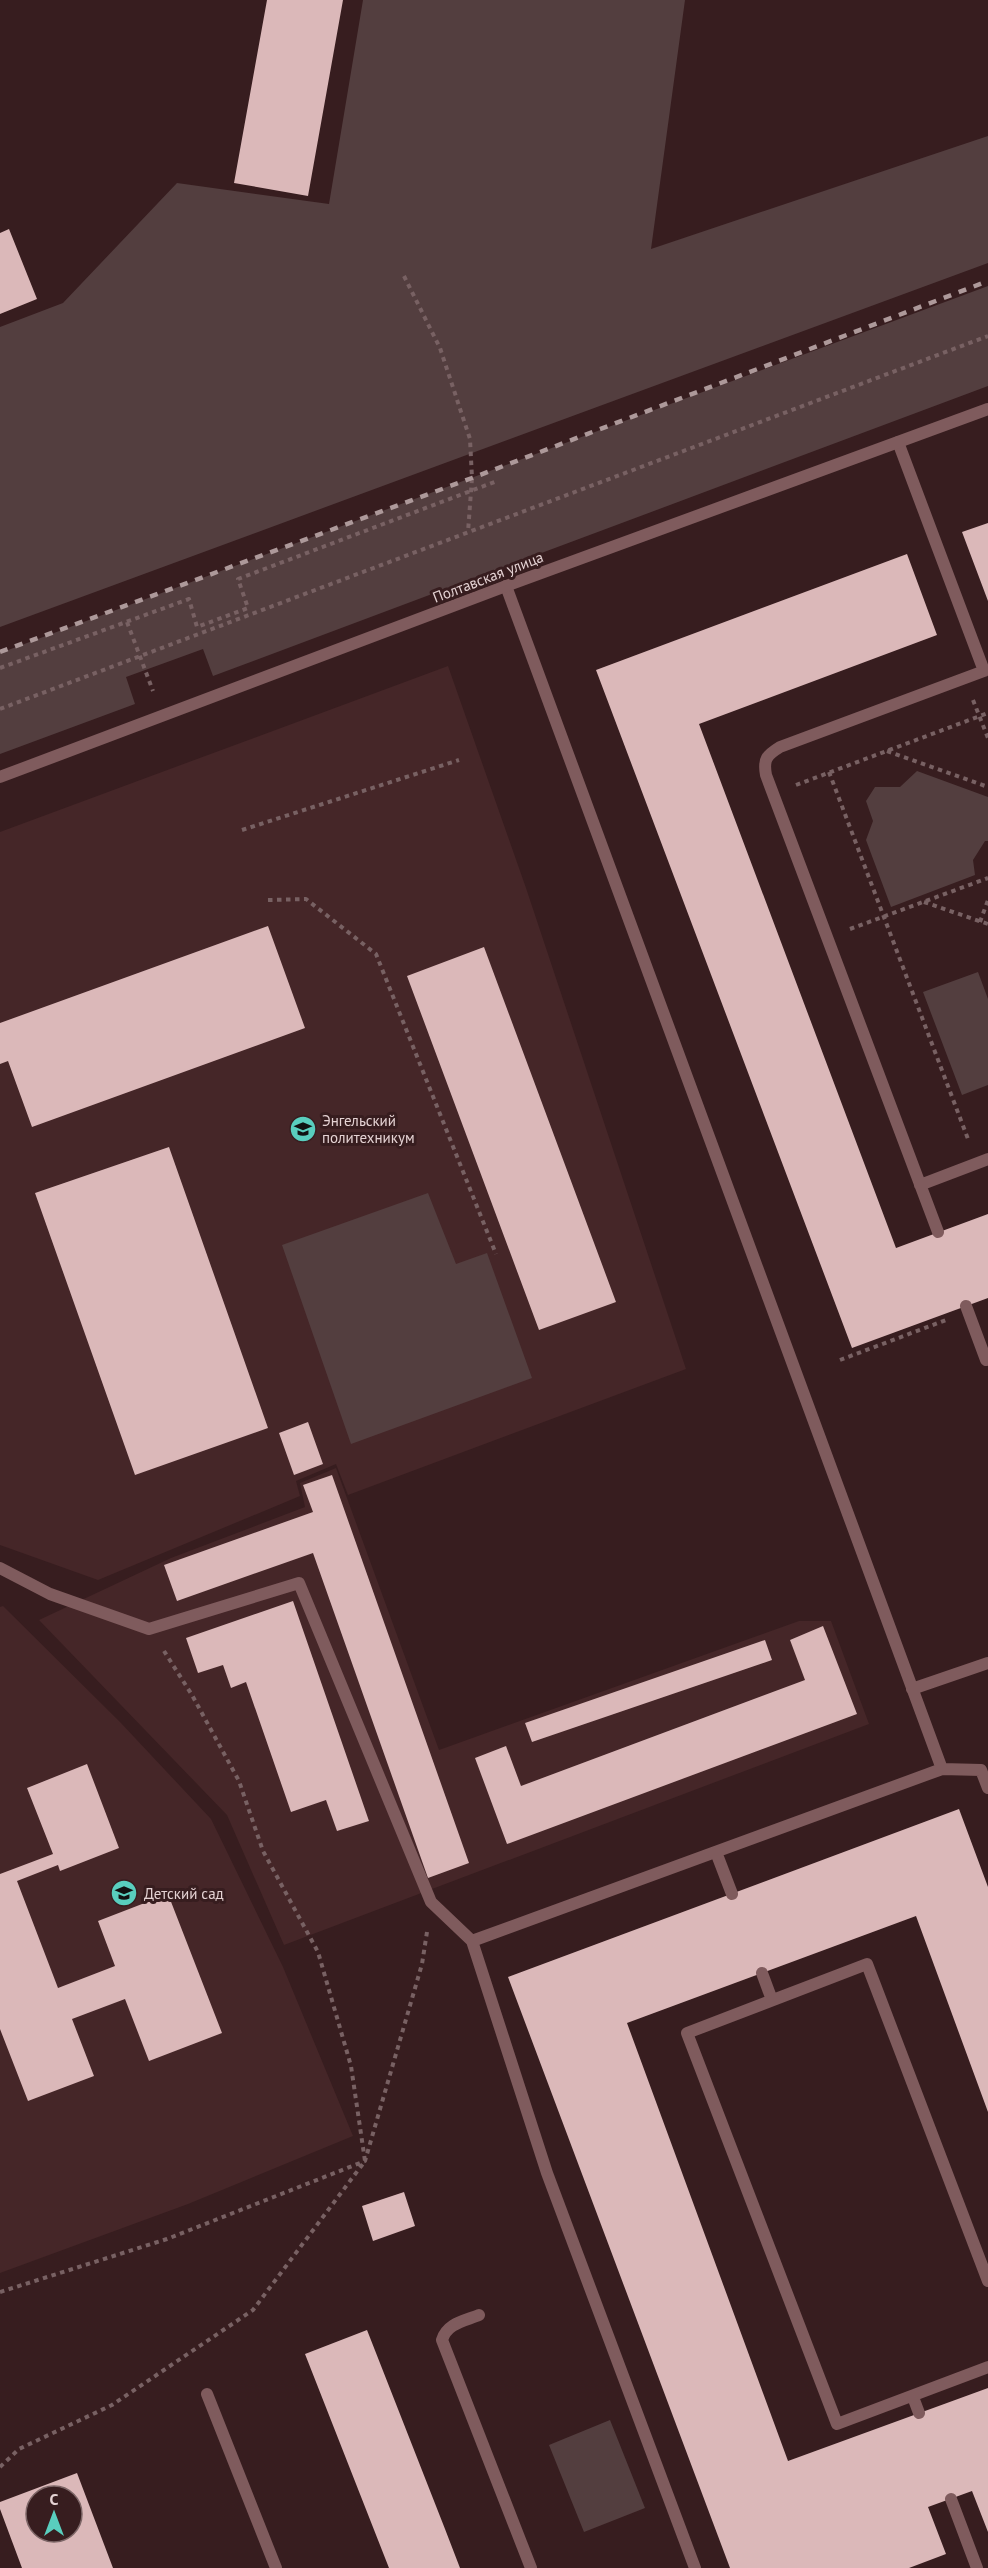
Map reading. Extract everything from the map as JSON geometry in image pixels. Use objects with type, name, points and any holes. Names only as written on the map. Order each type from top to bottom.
[{"type":"street","name":"Полтавская улица","points":[[0,777],[506,586],[988,409]]},
{"type":"street","points":[[898,442],[986,670],[780,747],[768,754],[764,764],[773,794],[938,1232]]},
{"type":"street","points":[[506,586],[942,1770]]},
{"type":"street","points":[[920,1185],[982,1161]]},
{"type":"street","points":[[967,1309],[986,1360]]},
{"type":"street","points":[[0,1568],[50,1594],[149,1629],[299,1583],[431,1902],[472,1941],[547,2173],[695,2568]]},
{"type":"street","points":[[912,1689],[988,1663]]},
{"type":"street","points":[[472,1941],[942,1770],[981,1770],[988,1788]]},
{"type":"street","points":[[716,1852],[732,1894]]},
{"type":"street","points":[[988,2281],[867,1964],[687,2032],[837,2424],[988,2367]]},
{"type":"street","points":[[762,1973],[772,2000]]},
{"type":"street","points":[[479,2315],[451,2326],[445,2332],[442,2340],[531,2568]]},
{"type":"street","points":[[207,2394],[276,2568]]},
{"type":"street","points":[[913,2397],[919,2413]]},
{"type":"street","points":[[951,2499],[977,2568]]},
{"type":"path","points":[[404,276],[440,348],[470,439],[471,490],[468,532]]},
{"type":"path","points":[[0,709],[988,336]]},
{"type":"path","points":[[0,668],[189,599],[197,627],[248,608],[238,579],[496,481]]},
{"type":"path","points":[[127,622],[163,716]]},
{"type":"path","points":[[965,677],[988,738]]},
{"type":"path","points":[[773,794],[988,713]]},
{"type":"path","points":[[887,751],[988,787]]},
{"type":"path","points":[[242,830],[459,760]]},
{"type":"path","points":[[829,772],[884,917],[982,1161]]},
{"type":"path","points":[[827,938],[988,878]]},
{"type":"path","points":[[268,900],[306,899],[376,954],[496,1254]]},
{"type":"path","points":[[980,922],[988,900]]},
{"type":"path","points":[[924,902],[988,924]]},
{"type":"path","points":[[840,1360],[967,1309]]},
{"type":"path","points":[[149,1629],[192,1695],[239,1781],[263,1851],[318,1952],[351,2066],[365,2161]]},
{"type":"path","points":[[0,2467],[19,2449],[112,2405],[253,2310],[365,2161],[422,1964],[431,1902]]},
{"type":"path","points":[[0,2292],[167,2239],[365,2161]]},
{"type":"shaded area","points":[[363,0],[685,0],[651,249],[988,136],[988,263],[0,627],[0,327],[63,303],[177,183],[329,204]]},
{"type":"shaded area","points":[[988,286],[988,386],[213,676],[203,649],[126,677],[135,704],[0,754],[0,653]]},
{"type":"shaded area","name":"Энгельский политехникум","points":[[448,666],[526,888],[686,1369],[348,1495],[336,1464],[296,1481],[300,1496],[98,1580],[0,1545],[0,832]]},
{"type":"shaded area","points":[[917,771],[988,797],[988,841],[985,841],[973,860],[975,875],[891,907],[866,840],[873,821],[866,801],[875,787],[900,787]]},
{"type":"shaded area","points":[[978,972],[988,999],[988,1085],[962,1095],[923,992]]},
{"type":"shaded area","points":[[428,1193],[456,1264],[487,1253],[532,1378],[351,1444],[282,1245]]},
{"type":"shaded area","points":[[336,1468],[439,1750],[799,1621],[831,1621],[869,1724],[284,1945],[227,1815],[39,1620],[171,1558],[305,1507],[300,1483]]},
{"type":"shaded area","name":"Детский сад","points":[[3,1606],[120,1722],[211,1819],[283,1967],[353,2136],[188,2204],[0,2273],[0,1607]]},
{"type":"shaded area","points":[[610,2420],[645,2508],[584,2532],[549,2445]]},
{"type":"building","points":[[267,0],[343,0],[308,196],[234,183]]},
{"type":"building","points":[[9,229],[37,299],[0,314],[0,233]]},
{"type":"building","points":[[988,523],[988,601],[962,532]]},
{"type":"building","points":[[907,554],[937,635],[699,724],[896,1248],[988,1214],[988,1298],[852,1348],[596,670]]},
{"type":"building","points":[[268,926],[305,1028],[32,1127],[8,1061],[0,1064],[0,1023]]},
{"type":"building","points":[[484,947],[616,1302],[539,1330],[407,976]]},
{"type":"building","points":[[169,1147],[268,1428],[135,1475],[35,1193]]},
{"type":"building","points":[[308,1422],[323,1464],[294,1475],[279,1433]]},
{"type":"building","points":[[332,1475],[469,1863],[428,1878],[313,1553],[177,1601],[164,1565],[313,1512],[303,1485]]},
{"type":"building","points":[[293,1601],[369,1821],[337,1831],[326,1800],[291,1812],[246,1682],[231,1688],[223,1665],[198,1673],[186,1638]]},
{"type":"building","points":[[823,1626],[857,1714],[507,1844],[475,1758],[506,1746],[521,1786],[805,1680],[790,1640]]},
{"type":"building","points":[[765,1640],[772,1660],[532,1742],[525,1723]]},
{"type":"building","points":[[87,1764],[119,1848],[60,1871],[58,1865],[17,1881],[58,1988],[115,1966],[98,1921],[168,1894],[222,2033],[149,2061],[125,1999],[72,2019],[94,2076],[28,2101],[0,2029],[0,1874],[53,1854],[27,1788]]},
{"type":"building","points":[[959,1809],[988,1887],[988,2112],[916,1916],[627,2023],[788,2461],[988,2388],[988,2532],[972,2491],[928,2507],[946,2554],[909,2568],[730,2568],[508,1977]]},
{"type":"building","points":[[404,2192],[415,2226],[373,2241],[362,2206]]},
{"type":"building","points":[[367,2330],[460,2568],[389,2568],[305,2354]]},
{"type":"building","points":[[77,2473],[81,2484],[48,2484]]},
{"type":"building","points":[[84,2491],[113,2568],[22,2568],[0,2509],[0,2502],[24,2493],[24,2544],[84,2544]]},
{"type":"railway","points":[[0,652],[472,478],[988,281]]},
{"type":"place","name":"Энгельский политехникум","points":[[303,1129]]},
{"type":"place","name":"Детский сад","points":[[124,1893]]}]
